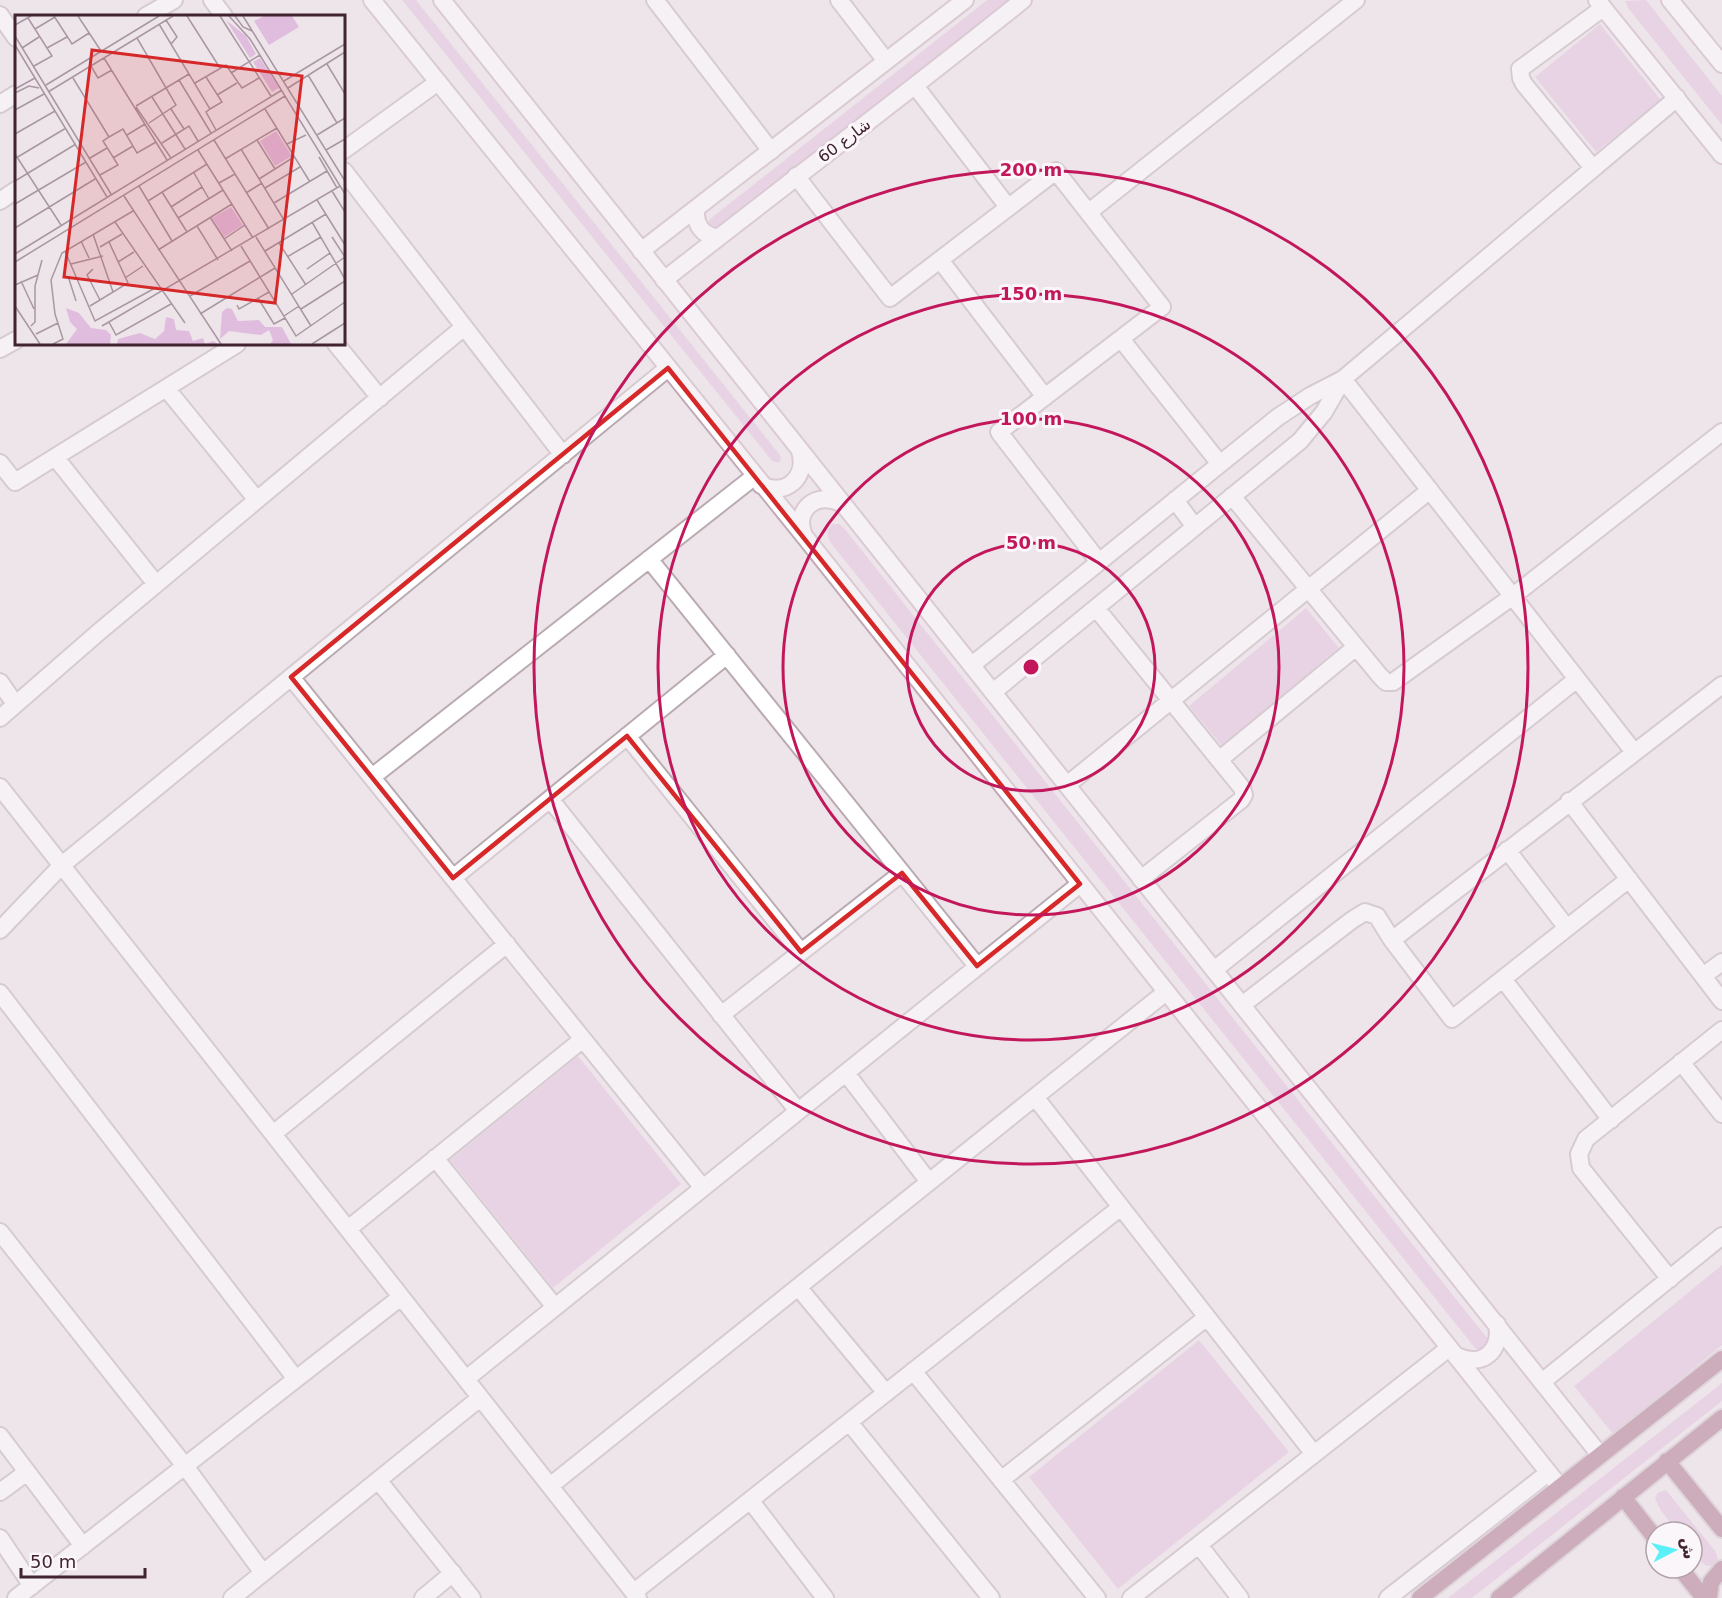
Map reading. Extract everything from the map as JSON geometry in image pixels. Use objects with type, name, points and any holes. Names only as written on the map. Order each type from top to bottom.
[{"type":"main road","points":[[1421,1597],[1722,1359]]},
{"type":"main road","points":[[1499,1598],[1722,1418]]},
{"type":"main road","points":[[1667,1461],[1722,1529]]},
{"type":"main road","points":[[1623,1497],[1644,1524]]},
{"type":"main road","points":[[1709,1598],[1711,1582],[1722,1569]]},
{"type":"main road","points":[[1690,1580],[1704,1598]]},
{"type":"street","points":[[148,15],[174,0]]},
{"type":"street","points":[[212,0],[223,15]]},
{"type":"street","points":[[372,0],[805,537],[1560,1487]]},
{"type":"street","points":[[442,0],[1600,1455]]},
{"type":"street","points":[[655,0],[771,151]]},
{"type":"street","points":[[839,0],[886,61]]},
{"type":"street","points":[[642,251],[965,0]]},
{"type":"street","name":"شارع 60","points":[[664,280],[796,176],[916,87],[1023,0]]},
{"type":"street","points":[[1089,212],[1356,0]]},
{"type":"street","points":[[1670,0],[1722,64]]},
{"type":"street","points":[[1593,168],[1524,84],[1520,69],[1600,3],[1722,155]]},
{"type":"street","points":[[0,15],[10,36]]},
{"type":"street","points":[[345,149],[438,82]]},
{"type":"street","points":[[916,87],[1008,207]]},
{"type":"street","points":[[0,104],[15,95]]},
{"type":"street","points":[[972,665],[1294,406],[1343,379],[1677,98]]},
{"type":"street","points":[[796,176],[890,298],[1056,171],[1089,212],[1162,307],[999,432],[1099,562]]},
{"type":"street","points":[[346,179],[563,455]]},
{"type":"street","points":[[0,201],[15,191]]},
{"type":"street","points":[[696,209],[695,216],[700,229],[711,237],[718,238]]},
{"type":"street","points":[[940,260],[1045,397]]},
{"type":"street","points":[[0,718],[464,327]]},
{"type":"street","points":[[1121,339],[1220,464]]},
{"type":"street","points":[[0,349],[15,341]]},
{"type":"street","points":[[0,463],[15,482],[235,345]]},
{"type":"street","points":[[337,345],[380,398]]},
{"type":"street","points":[[0,930],[62,865],[668,368]]},
{"type":"street","points":[[1343,379],[1634,752]]},
{"type":"street","points":[[993,692],[1300,441],[1324,412],[1343,379]]},
{"type":"street","points":[[166,388],[257,500]]},
{"type":"street","points":[[1232,496],[1386,682],[1393,682],[1513,596],[1722,432]]},
{"type":"street","points":[[758,480],[776,489],[790,485],[796,480],[802,466],[800,451]]},
{"type":"street","points":[[55,457],[156,585]]},
{"type":"street","points":[[372,777],[649,559],[758,480]]},
{"type":"street","points":[[1067,785],[1430,490]]},
{"type":"street","points":[[805,537],[801,529],[801,520],[803,512],[809,505],[824,498],[841,503]]},
{"type":"street","points":[[1175,500],[1195,527]]},
{"type":"street","points":[[649,559],[977,966]]},
{"type":"street","points":[[1096,608],[1242,788],[1244,795],[1241,800],[1141,879]]},
{"type":"street","points":[[1219,760],[1356,647]]},
{"type":"street","points":[[453,878],[727,655]]},
{"type":"street","points":[[291,677],[703,1188]]},
{"type":"street","points":[[1214,970],[1577,679]]},
{"type":"street","points":[[0,682],[15,704]]},
{"type":"street","points":[[1392,940],[1722,685]]},
{"type":"street","points":[[627,736],[801,952]]},
{"type":"street","points":[[0,787],[636,1595],[750,1500],[1121,1207]]},
{"type":"street","points":[[550,799],[798,1111]]},
{"type":"street","points":[[1569,801],[1722,1001]]},
{"type":"street","points":[[1508,850],[1567,928]]},
{"type":"street","points":[[721,1015],[902,873]]},
{"type":"street","points":[[1242,1005],[1365,912],[1377,916],[1392,940],[1452,1019],[1629,879]]},
{"type":"street","points":[[466,1379],[1080,884]]},
{"type":"street","points":[[273,1134],[507,944]]},
{"type":"street","points":[[1703,976],[1722,962]]},
{"type":"street","points":[[1503,979],[1611,1120]]},
{"type":"street","points":[[550,1486],[1166,992]]},
{"type":"street","points":[[0,993],[296,1379]]},
{"type":"street","points":[[1670,1279],[1581,1168],[1579,1154],[1586,1140],[1722,1030]]},
{"type":"street","points":[[348,1229],[583,1039]]},
{"type":"street","points":[[1681,1062],[1722,1114]]},
{"type":"street","points":[[846,1073],[929,1182]]},
{"type":"street","points":[[1035,1097],[1314,1454]]},
{"type":"street","points":[[435,1158],[555,1307]]},
{"type":"street","points":[[0,1232],[185,1466],[263,1572]]},
{"type":"street","points":[[1542,1382],[1722,1236]]},
{"type":"street","points":[[798,1287],[886,1394]]},
{"type":"street","points":[[16,1598],[401,1297]]},
{"type":"street","points":[[1001,1480],[1207,1317]]},
{"type":"street","points":[[1453,1352],[1471,1360],[1485,1357],[1491,1352],[1498,1339],[1497,1324]]},
{"type":"street","points":[[1131,1598],[1314,1454],[1453,1352]]},
{"type":"street","points":[[913,1371],[1097,1598]]},
{"type":"street","points":[[243,1595],[263,1572],[480,1398]]},
{"type":"street","points":[[849,1422],[991,1598]]},
{"type":"street","points":[[0,1436],[83,1546]]},
{"type":"street","points":[[0,1492],[27,1472]]},
{"type":"street","points":[[1388,1598],[1548,1473]]},
{"type":"street","points":[[378,1480],[472,1598]]},
{"type":"street","points":[[750,1500],[825,1598]]},
{"type":"street","points":[[0,1538],[32,1586]]},
{"type":"street","points":[[1199,1545],[1240,1598]]},
{"type":"street","points":[[423,1598],[453,1574]]},
{"type":"highlighted area","points":[[668,368],[1080,884],[977,966],[902,873],[801,952],[627,736],[453,878],[291,677]]},
{"type":"shaded area","points":[[402,0],[416,0],[780,455],[779,463],[772,461]]},
{"type":"shaded area","points":[[987,0],[1009,0],[714,230],[707,224],[710,219]]},
{"type":"shaded area","points":[[1646,0],[1722,96],[1722,125],[1628,8],[1625,1]]},
{"type":"shaded area","points":[[1600,24],[1661,100],[1596,152],[1535,77]]},
{"type":"shaded area","points":[[832,524],[839,524],[844,528],[1487,1338],[1488,1345],[1480,1351],[1475,1348],[830,542],[828,532]]},
{"type":"shaded area","points":[[1306,608],[1339,648],[1222,746],[1189,706]]},
{"type":"shaded area","points":[[578,1056],[681,1184],[553,1288],[450,1160]]},
{"type":"shaded area","points":[[1722,1265],[1722,1345],[1613,1434],[1574,1386]]},
{"type":"shaded area","points":[[1199,1340],[1289,1452],[1118,1589],[1029,1477]]},
{"type":"shaded area","points":[[1722,1383],[1722,1401],[1472,1598],[1448,1598]]},
{"type":"shaded area","points":[[1666,1490],[1690,1520],[1668,1520],[1655,1499],[1657,1493]]},
{"type":"shaded area","points":[[1704,1537],[1716,1552],[1718,1561],[1707,1566],[1704,1564]]}]
